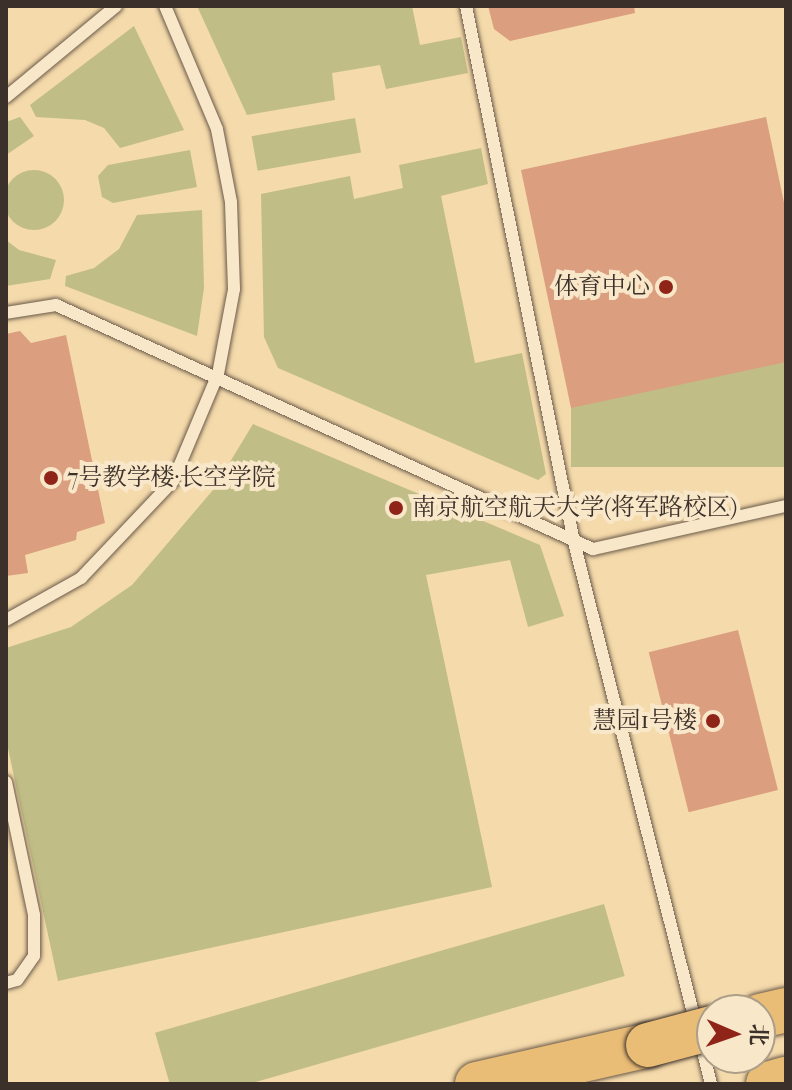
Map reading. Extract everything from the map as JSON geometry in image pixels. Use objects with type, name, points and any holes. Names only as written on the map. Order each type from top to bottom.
[{"type":"highway","points":[[477,1084],[696,1032]]},
{"type":"highway","points":[[768,1084],[786,1079]]},
{"type":"lane","points":[[6,97],[116,6]]},
{"type":"lane","points":[[6,620],[81,578],[173,481],[218,374],[234,289],[231,202],[217,129],[165,6]]},
{"type":"lane","points":[[466,6],[574,542],[711,1084]]},
{"type":"lane","points":[[6,313],[56,305],[218,374],[593,549],[786,506]]},
{"type":"lane","points":[[6,782],[34,915],[34,956],[17,980],[6,983]]},
{"type":"shaded area","points":[[197,6],[412,6],[420,45],[461,37],[468,73],[386,89],[380,65],[332,73],[335,100],[247,115]]},
{"type":"shaded area","points":[[134,26],[184,130],[120,148],[104,128],[85,120],[36,117],[30,105]]},
{"type":"shaded area","points":[[20,117],[34,136],[6,155],[6,122]]},
{"type":"shaded area","points":[[355,118],[361,152],[258,171],[252,136]]},
{"type":"shaded area","points":[[481,148],[488,184],[441,196],[475,363],[522,353],[546,474],[538,480],[278,368],[264,337],[261,194],[350,176],[354,199],[403,188],[399,165]]},
{"type":"shaded area","points":[[190,150],[197,187],[113,203],[102,197],[98,176],[108,165]]},
{"type":"shaded area","points":[[34,170],[46,172],[55,179],[62,188],[62,212],[55,221],[46,228],[34,230],[22,228],[13,221],[6,212],[4,200],[6,188],[13,179],[22,172]]},
{"type":"shaded area","points":[[202,210],[204,288],[197,336],[65,286],[66,276],[94,268],[119,249],[137,215]]},
{"type":"shaded area","points":[[6,240],[19,250],[56,260],[50,279],[6,286]]},
{"type":"shaded area","points":[[571,361],[786,361],[786,467],[571,467]]},
{"type":"shaded area","points":[[253,424],[540,545],[564,616],[528,627],[510,560],[426,575],[492,887],[58,981],[6,739],[6,648],[71,627],[132,585],[213,490]]},
{"type":"shaded area","points":[[604,904],[625,976],[248,1084],[170,1084],[155,1033]]},
{"type":"building","points":[[488,6],[634,6],[635,13],[510,41],[494,29]]},
{"type":"building","name":"体育中心","points":[[766,117],[786,212],[786,362],[571,408],[521,170]]},
{"type":"building","name":"7号教学楼·长空学院","points":[[20,331],[31,343],[66,335],[105,523],[77,532],[76,540],[25,555],[28,573],[6,576],[6,334]]},
{"type":"building","name":"慧园1号楼","points":[[738,630],[778,790],[689,812],[649,652]]},
{"type":"place","name":"体育中心","points":[[666,287]]},
{"type":"place","name":"7号教学楼·长空学院","points":[[51,478]]},
{"type":"place","name":"南京航空航天大学(将军路校区)","points":[[396,508]]},
{"type":"place","name":"慧园1号楼","points":[[713,721]]}]
